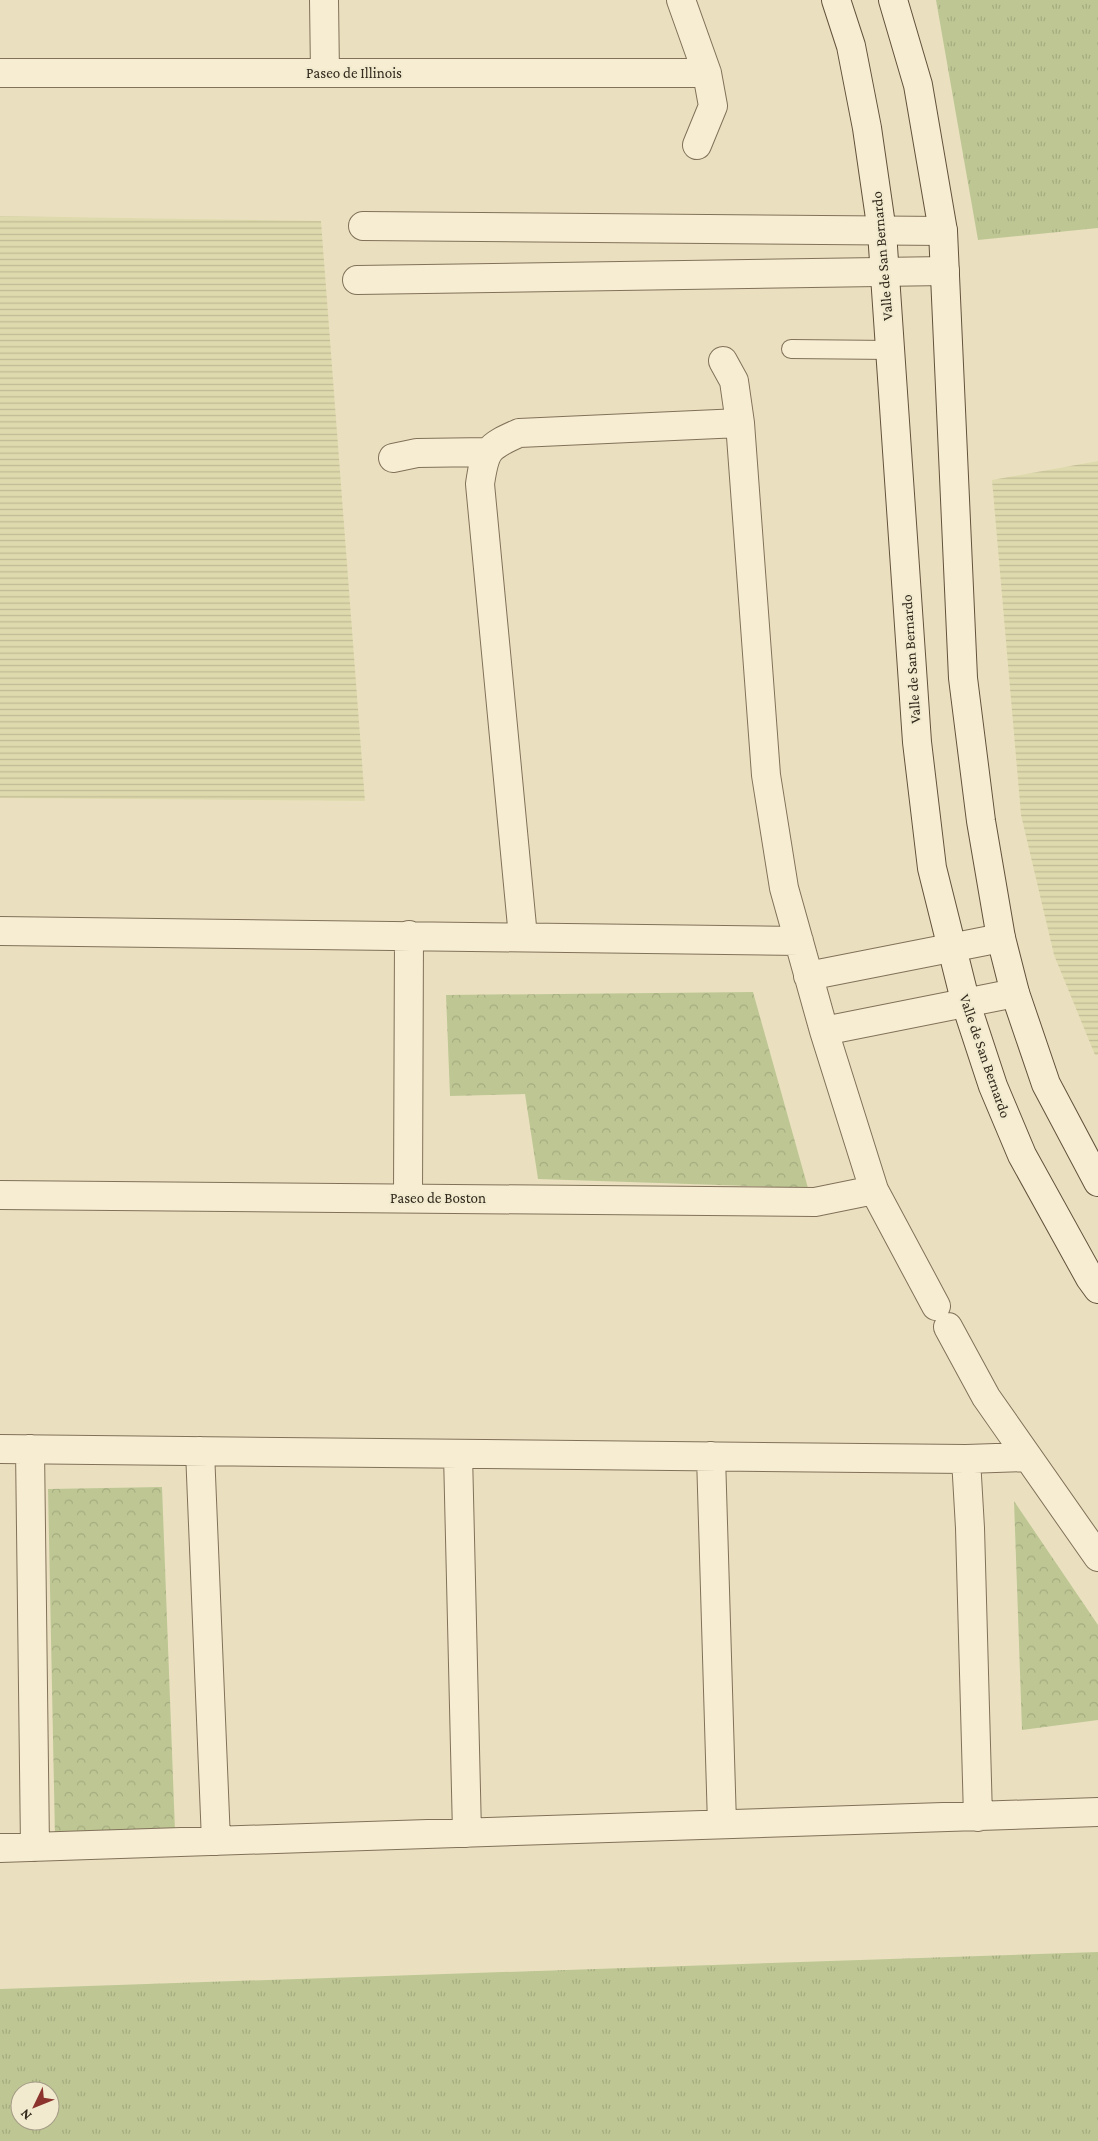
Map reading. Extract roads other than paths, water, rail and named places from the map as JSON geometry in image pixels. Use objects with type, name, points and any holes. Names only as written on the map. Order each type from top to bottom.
[{"type":"street","points":[[324,0],[324,73]]},
{"type":"street","points":[[681,0],[707,73],[713,106],[697,145]]},
{"type":"street","name":"Valle de San Bernardo","points":[[836,0],[852,46],[867,128],[882,232],[917,742],[932,868],[966,1004],[993,1086],[1022,1155],[1098,1289]]},
{"type":"street","points":[[893,0],[918,85],[943,231],[963,678],[981,821],[1000,938],[1015,993],[1046,1084],[1098,1182]]},
{"type":"street","name":"Paseo de Illinois","points":[[0,73],[707,73]]},
{"type":"street","points":[[363,226],[882,232],[943,231]]},
{"type":"street","points":[[357,280],[945,271]]},
{"type":"street","points":[[723,361],[734,381],[740,423],[766,774],[784,888],[824,1031],[874,1190],[986,1396],[1098,1557]]},
{"type":"street","points":[[523,937],[480,484],[487,452],[497,442],[519,433],[740,423]]},
{"type":"street","points":[[393,458],[417,452],[487,452]]},
{"type":"street","points":[[0,931],[799,941]]},
{"type":"street","points":[[408,1198],[409,935]]},
{"type":"street","points":[[808,976],[1000,938]]},
{"type":"street","points":[[824,1031],[1015,993]]},
{"type":"street","name":"Paseo de Boston","points":[[0,1195],[815,1202],[874,1190]]},
{"type":"street","points":[[0,1449],[966,1459],[1028,1457]]},
{"type":"street","points":[[30,1449],[35,1847]]},
{"type":"street","points":[[200,1451],[216,1841]]},
{"type":"street","points":[[458,1454],[467,1832]]},
{"type":"street","points":[[711,1456],[722,1824]]},
{"type":"street","points":[[966,1459],[970,1528],[978,1817]]},
{"type":"street","points":[[0,1848],[1098,1812]]},
{"type":"lane","points":[[792,349],[890,350]]}]
